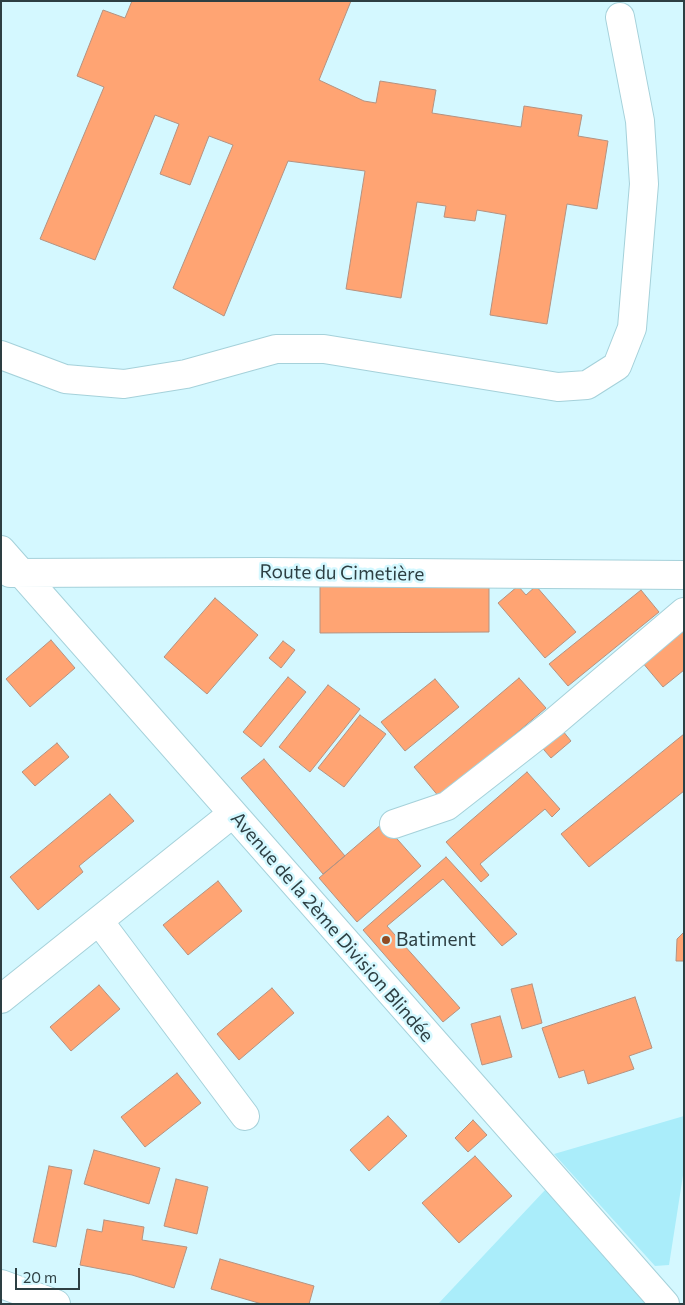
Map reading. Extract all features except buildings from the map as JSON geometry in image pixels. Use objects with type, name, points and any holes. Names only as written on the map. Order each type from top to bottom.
[{"type":"street","points":[[1,355],[65,379],[124,384],[186,374],[276,349],[324,349],[558,387],[587,385],[617,366],[632,328],[644,184],[640,121],[620,17]]},
{"type":"street","name":"Avenue de la 2ème Division Blindée","points":[[1,550],[11,573],[232,814],[665,1304]]},
{"type":"street","name":"Route du Cimetière","points":[[11,573],[684,575]]},
{"type":"street","points":[[394,824],[447,806],[552,724],[684,612]]},
{"type":"street","points":[[1,999],[232,814]]},
{"type":"street","points":[[99,921],[245,1116]]},
{"type":"street","points":[[1,1284],[56,1304]]},
{"type":"shaded area","points":[[684,1116],[684,1169],[669,1265],[655,1266],[554,1154]]},
{"type":"shaded area","points":[[546,1189],[651,1304],[438,1304]]},
{"type":"place","name":"Batiment","points":[[386,940]]}]
